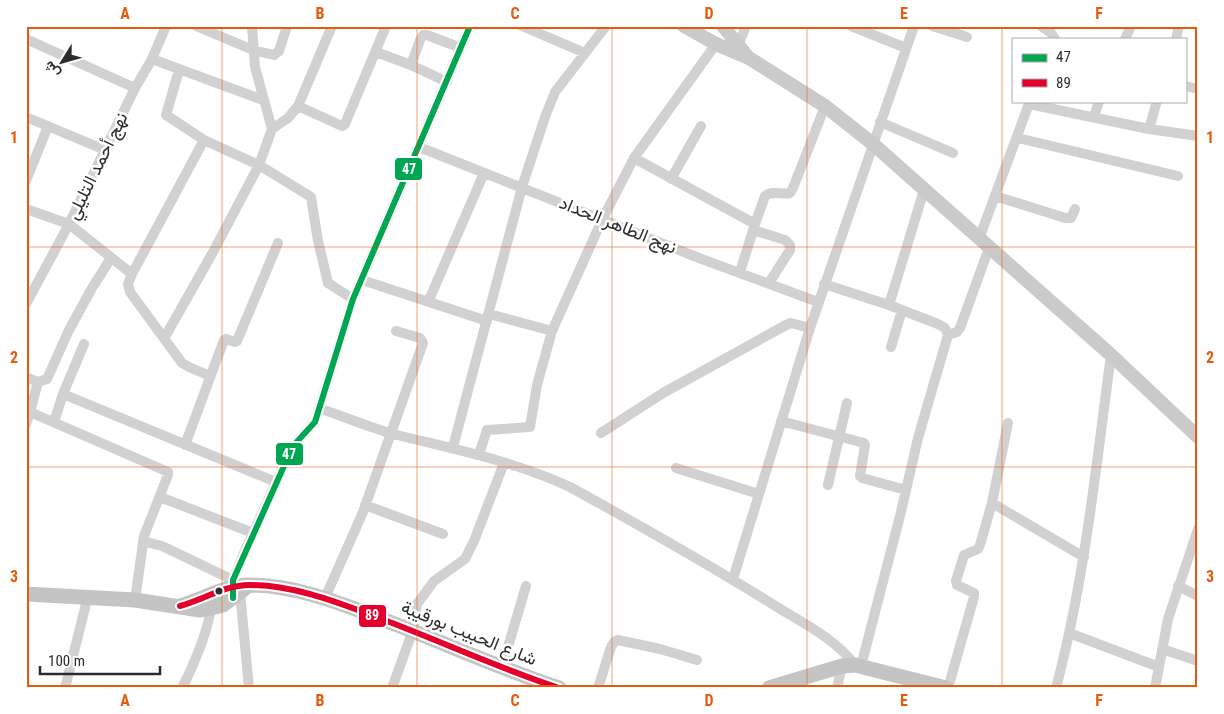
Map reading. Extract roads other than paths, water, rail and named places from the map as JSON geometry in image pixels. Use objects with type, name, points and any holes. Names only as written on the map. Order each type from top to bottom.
[{"type":"main road","name":"شارع الحبيب بورقيبة","points":[[237,588],[279,589],[325,598],[413,630],[502,667],[559,688]]},
{"type":"main road","points":[[26,594],[135,600],[200,610],[210,603],[223,605],[237,588]]},
{"type":"main road","points":[[769,688],[853,666],[947,688]]},
{"type":"street","name":"نهج أحمد التليلي","points":[[26,304],[30,289],[69,224],[135,88],[152,58],[166,26]]},
{"type":"street","points":[[196,26],[254,50],[274,54],[278,53],[287,26]]},
{"type":"street","points":[[252,26],[255,67],[272,129]]},
{"type":"street","points":[[165,337],[259,166],[272,129],[288,118],[298,106],[332,26]]},
{"type":"street","points":[[298,106],[342,126],[345,124],[386,26]]},
{"type":"street","points":[[249,688],[237,588],[253,533],[293,446],[315,422],[321,409],[353,299],[470,26]]},
{"type":"street","points":[[453,447],[522,186],[545,117],[555,92],[606,26]]},
{"type":"street","points":[[684,26],[716,44],[749,58],[825,106],[873,144],[1111,355],[1198,437]]},
{"type":"street","points":[[723,26],[749,58]]},
{"type":"street","points":[[738,46],[746,26]]},
{"type":"street","points":[[851,26],[906,48]]},
{"type":"street","points":[[733,579],[818,302],[914,26]]},
{"type":"street","points":[[932,26],[966,37]]},
{"type":"street","points":[[1041,26],[1054,38]]},
{"type":"street","points":[[1125,38],[1131,26]]},
{"type":"street","points":[[1176,38],[1180,26]]},
{"type":"street","points":[[525,27],[585,53]]},
{"type":"street","points":[[411,65],[423,35],[428,35],[461,48]]},
{"type":"street","points":[[26,38],[135,88]]},
{"type":"street","points":[[480,454],[487,430],[530,427],[537,385],[552,331],[602,220],[634,158],[716,44]]},
{"type":"street","points":[[376,52],[411,65],[447,82]]},
{"type":"street","points":[[152,58],[179,70],[263,100]]},
{"type":"street","points":[[179,70],[166,115],[204,140],[259,166],[312,198],[318,241],[328,283],[353,299]]},
{"type":"street","points":[[1094,118],[1099,102]]},
{"type":"street","points":[[1148,129],[1157,102]]},
{"type":"street","points":[[948,335],[957,332],[960,328],[995,196],[1030,103],[1148,129],[1198,136]]},
{"type":"street","points":[[740,272],[765,196],[769,193],[790,193],[825,106]]},
{"type":"street","points":[[26,117],[105,150]]},
{"type":"street","points":[[880,122],[953,153]]},
{"type":"street","points":[[26,181],[48,126]]},
{"type":"street","points":[[671,179],[701,126]]},
{"type":"street","points":[[1018,138],[1178,176]]},
{"type":"street","points":[[204,140],[128,284],[130,292],[182,362],[210,376]]},
{"type":"street","name":"نهج الطاهر الحداد","points":[[419,147],[522,186],[699,258],[818,302]]},
{"type":"street","points":[[634,158],[754,227],[785,240],[790,245],[790,250],[769,283]]},
{"type":"street","points":[[428,300],[484,173]]},
{"type":"street","points":[[889,305],[924,190]]},
{"type":"street","points":[[995,196],[1065,218],[1071,218],[1075,209]]},
{"type":"street","points":[[26,209],[69,224],[132,274]]},
{"type":"street","points":[[185,445],[224,340],[237,341],[278,243]]},
{"type":"street","points":[[26,377],[38,382],[47,379],[69,330],[111,258]]},
{"type":"street","points":[[362,280],[488,317],[552,331]]},
{"type":"street","points":[[824,284],[889,305],[938,324],[945,328],[948,335],[918,438],[906,490],[853,666],[837,688]]},
{"type":"street","points":[[892,347],[902,310]]},
{"type":"street","points":[[601,433],[663,393],[786,324],[791,323],[810,328]]},
{"type":"street","points":[[325,598],[366,505],[423,343],[420,338],[396,331]]},
{"type":"street","points":[[54,422],[63,394],[84,344]]},
{"type":"street","points":[[1056,688],[1070,633],[1084,556],[1111,355]]},
{"type":"street","points":[[26,424],[38,382]]},
{"type":"street","points":[[63,394],[276,482]]},
{"type":"street","points":[[828,485],[848,403]]},
{"type":"street","points":[[321,409],[391,433],[480,454],[550,478],[570,487],[733,579],[830,640],[847,654],[853,666]]},
{"type":"street","points":[[30,412],[167,470],[168,475],[144,540],[135,600]]},
{"type":"street","points":[[780,421],[864,443],[860,476],[906,490]]},
{"type":"street","points":[[947,688],[974,597],[972,592],[958,585],[956,581],[964,555],[978,549],[980,545],[992,503],[1008,422]]},
{"type":"street","points":[[392,688],[413,630],[417,604],[440,575],[465,559],[469,553],[504,463]]},
{"type":"street","points":[[676,468],[759,494]]},
{"type":"street","points":[[160,497],[253,533]]},
{"type":"street","points":[[992,503],[1084,556]]},
{"type":"street","points":[[366,505],[443,534]]},
{"type":"street","points":[[1155,688],[1168,619],[1198,529]]},
{"type":"street","points":[[144,540],[162,546],[237,588]]},
{"type":"street","points":[[502,667],[526,586]]},
{"type":"street","points":[[1178,586],[1198,596]]},
{"type":"street","points":[[65,688],[88,596]]},
{"type":"street","points":[[183,687],[209,621],[210,603]]},
{"type":"street","points":[[1070,633],[1159,667]]},
{"type":"street","points":[[598,688],[611,647],[618,640],[660,649],[697,660]]},
{"type":"street","points":[[1162,649],[1198,661]]}]
